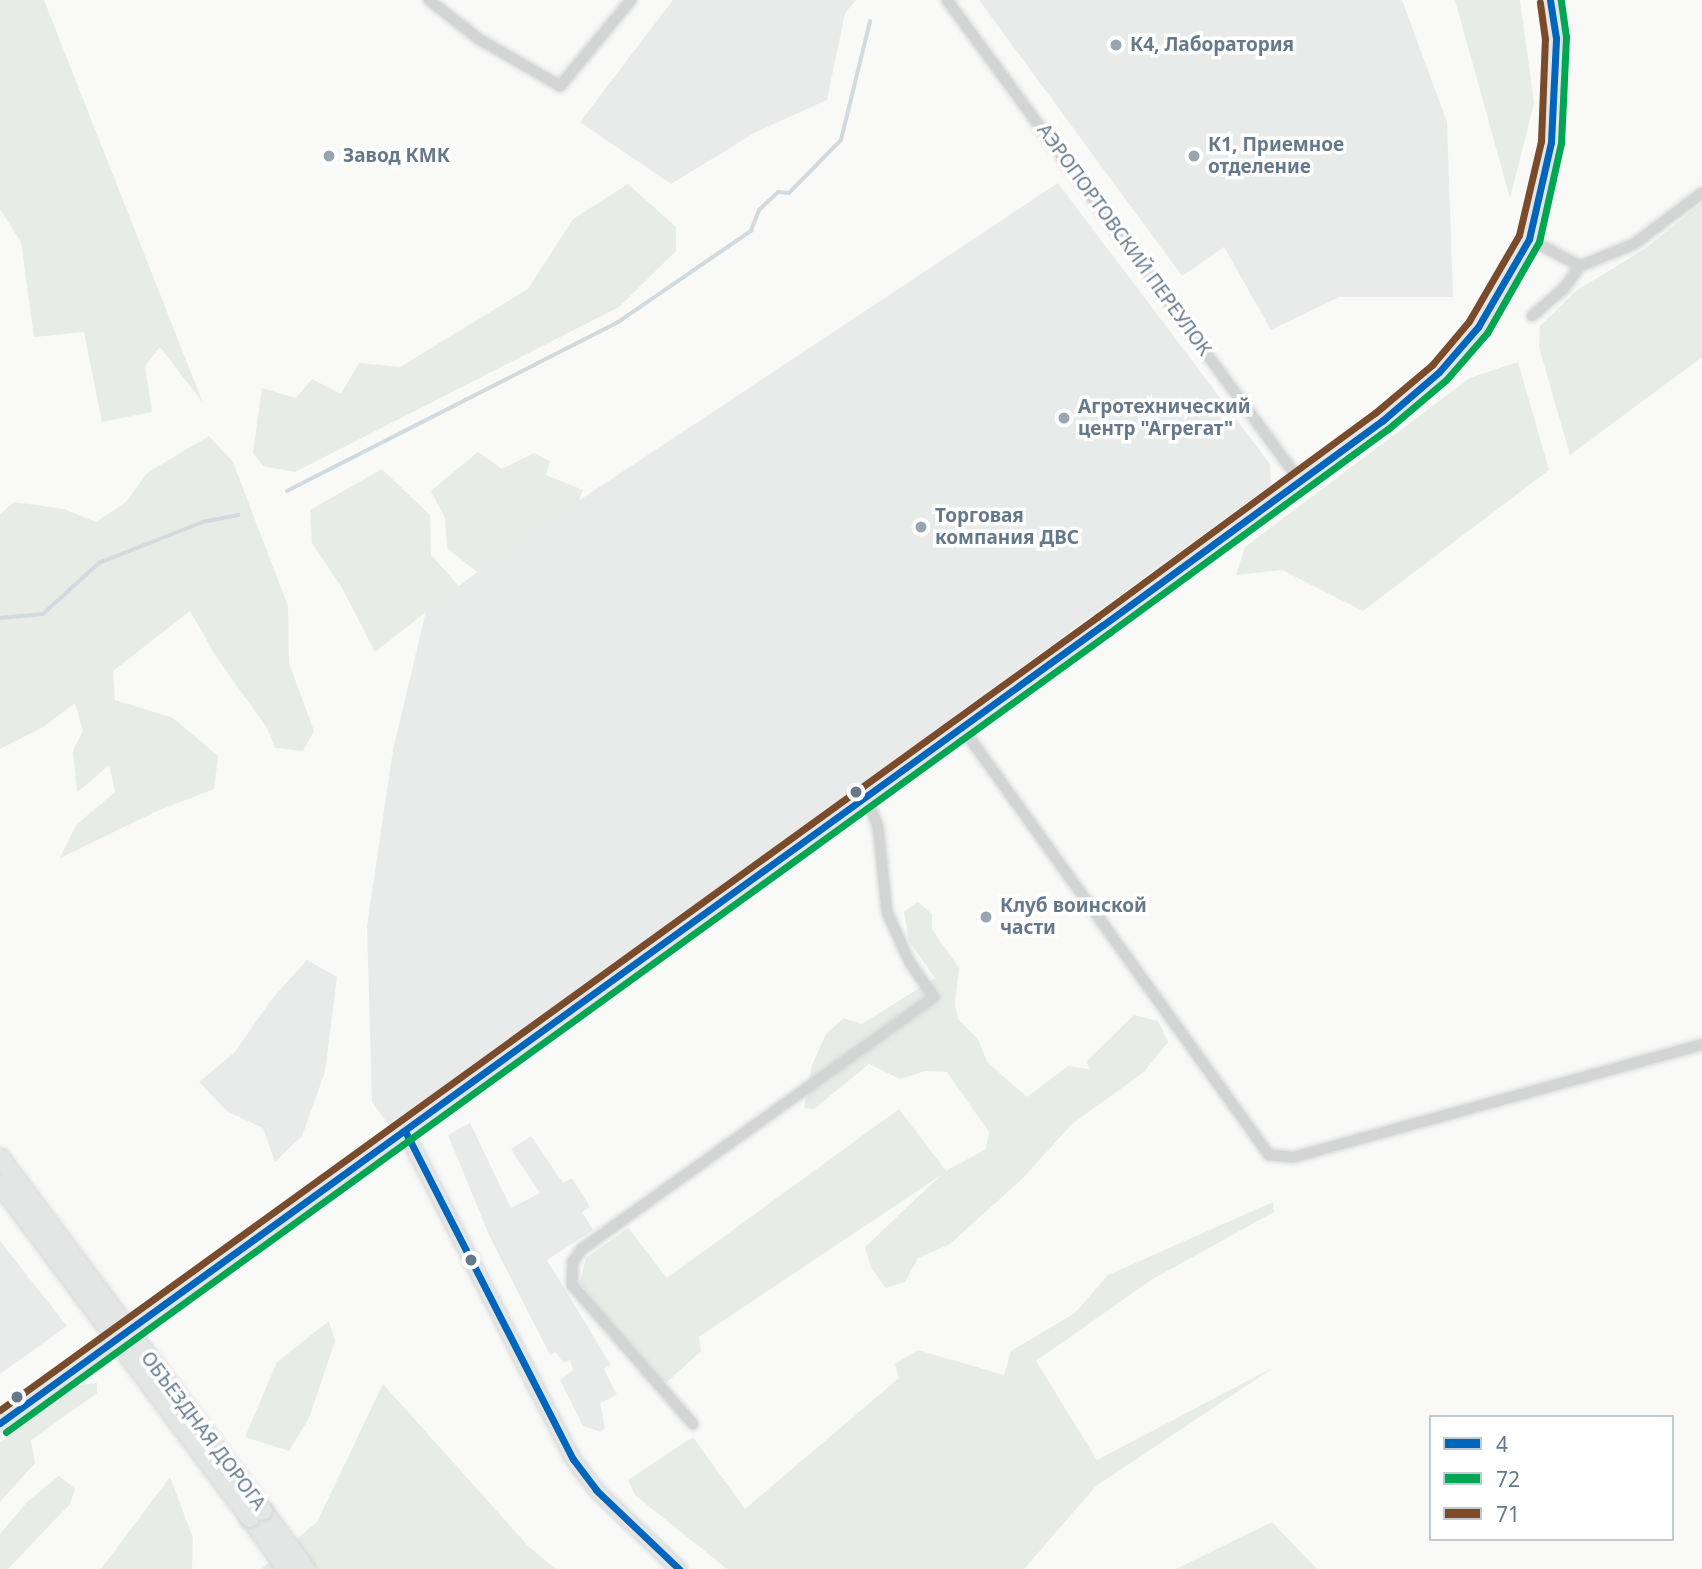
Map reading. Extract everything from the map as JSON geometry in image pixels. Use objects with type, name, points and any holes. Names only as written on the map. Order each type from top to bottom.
[{"type":"highway","name":"ОБЪЕЗДНАЯ ДОРОГА","points":[[0,1158],[257,1515],[287,1569]]},
{"type":"highway","name":"ОБЪЕЗДНАЯ ДОРОГА","points":[[0,1184],[257,1515],[306,1569]]},
{"type":"main road","points":[[0,1423],[1300,481],[1381,421],[1439,372],[1478,327],[1529,239],[1551,142],[1556,38],[1550,0]]},
{"type":"main road","points":[[405,1130],[572,1459],[596,1490],[679,1569]]},
{"type":"street","points":[[429,0],[479,39],[560,86],[631,0]]},
{"type":"street","name":"АЭРОПОРТОВСКИЙ ПЕРЕУЛОК","points":[[947,0],[1300,481]]},
{"type":"street","points":[[1532,316],[1563,289],[1580,266],[1634,243],[1702,193]]},
{"type":"street","points":[[1529,239],[1580,266]]},
{"type":"street","points":[[961,726],[1269,1155],[1294,1157],[1702,1045]]},
{"type":"street","points":[[693,1424],[572,1284],[573,1261],[593,1241],[934,997],[911,962],[887,912],[878,827],[866,795]]},
{"type":"shaded area","points":[[0,0],[44,0],[203,403],[160,347],[145,366],[152,412],[102,422],[84,332],[34,337],[21,242],[0,209]]},
{"type":"shaded area","points":[[673,0],[856,0],[845,13],[827,100],[756,132],[671,184],[580,122]]},
{"type":"shaded area","points":[[979,0],[1402,0],[1447,122],[1453,297],[1339,297],[1271,330],[1224,247],[1182,276]]},
{"type":"shaded area","points":[[1455,0],[1520,0],[1534,103],[1510,198]]},
{"type":"shaded area","points":[[1058,183],[1270,464],[1271,485],[391,1128],[372,1102],[367,926],[393,750],[426,611],[521,539]]},
{"type":"shaded area","points":[[628,184],[676,227],[676,251],[619,307],[295,472],[263,466],[253,453],[262,388],[296,398],[312,379],[341,394],[359,363],[400,367],[528,289],[573,219]]},
{"type":"shaded area","points":[[1702,203],[1702,357],[1570,455],[1539,347],[1540,326],[1576,291],[1646,248]]},
{"type":"shaded area","points":[[1518,362],[1549,470],[1363,611],[1282,570],[1236,575],[1245,547],[1470,378]]},
{"type":"shaded area","points":[[209,436],[233,462],[288,606],[289,663],[314,731],[303,751],[275,748],[267,728],[217,658],[190,611],[113,671],[115,700],[173,718],[218,756],[214,789],[157,811],[60,858],[76,825],[115,792],[109,765],[77,793],[73,750],[83,731],[75,703],[43,727],[0,749],[0,514],[14,502],[64,509],[96,522],[126,502],[147,473]]},
{"type":"shaded area","points":[[478,452],[502,469],[534,453],[550,461],[546,475],[583,490],[578,502],[477,572],[447,548],[445,518],[431,491]]},
{"type":"shaded area","points":[[382,469],[430,515],[431,555],[459,586],[375,652],[341,586],[312,543],[310,510]]},
{"type":"shaded area","points":[[918,902],[932,914],[932,929],[959,968],[955,1004],[958,1019],[978,1039],[987,1062],[1027,1097],[1068,1066],[1089,1069],[1087,1061],[1134,1015],[1158,1021],[1168,1042],[1144,1072],[1072,1124],[1022,1179],[950,1244],[918,1258],[905,1282],[886,1288],[871,1268],[865,1247],[941,1175],[699,1337],[701,1351],[667,1382],[659,1380],[619,1336],[580,1283],[586,1258],[628,1228],[667,1278],[899,1109],[946,1171],[986,1149],[989,1132],[947,1072],[925,1071],[900,1079],[869,1064],[814,1109],[804,1108],[812,1065],[826,1034],[844,1018],[862,1024],[935,978],[909,941],[904,911]]},
{"type":"shaded area","points":[[307,960],[337,977],[325,1072],[302,1136],[275,1162],[263,1128],[228,1112],[199,1082],[235,1052],[271,1000]]},
{"type":"shaded area","points":[[470,1123],[511,1208],[540,1193],[511,1149],[531,1136],[563,1183],[572,1178],[590,1207],[582,1212],[593,1230],[547,1260],[611,1365],[604,1369],[617,1395],[600,1403],[605,1428],[601,1432],[583,1426],[560,1380],[573,1370],[570,1360],[563,1363],[556,1352],[550,1355],[489,1235],[448,1135]]},
{"type":"shaded area","points":[[1273,1202],[1274,1212],[1151,1280],[1036,1361],[1097,1460],[1276,1366],[1096,1486],[1024,1569],[727,1569],[635,1495],[628,1480],[693,1437],[745,1509],[899,1378],[895,1364],[918,1350],[1004,1375],[1011,1351],[1075,1313],[1108,1275]]},
{"type":"shaded area","points":[[0,1241],[67,1326],[0,1374]]},
{"type":"shaded area","points":[[329,1321],[335,1341],[309,1418],[289,1451],[245,1437],[277,1362]]},
{"type":"shaded area","points":[[97,1383],[97,1393],[31,1440],[35,1463],[0,1502],[0,1442],[77,1385]]},
{"type":"shaded area","points":[[383,1384],[529,1547],[556,1569],[261,1569],[317,1522]]},
{"type":"shaded area","points":[[59,1476],[75,1489],[70,1504],[8,1569],[0,1569],[0,1534],[28,1501]]},
{"type":"shaded area","points":[[170,1477],[193,1538],[192,1569],[101,1569]]},
{"type":"shaded area","points":[[1272,1522],[1317,1569],[1176,1569]]},
{"type":"waterway","points":[[287,491],[617,323],[751,231],[759,210],[778,192],[789,193],[841,140],[870,22]]},
{"type":"waterway","points":[[0,618],[43,614],[99,563],[203,522],[238,515]]},
{"type":"transit line","name":"4","points":[[0,1423],[1103,625],[1382,421],[1439,372],[1478,327],[1529,239],[1551,142],[1556,38],[1550,0]]},
{"type":"transit line","name":"72","points":[[6,1432],[1109,633],[1388,429],[1446,380],[1487,333],[1539,242],[1561,143],[1566,37],[1561,0]]},
{"type":"transit line","name":"71","points":[[0,1410],[1097,617],[1375,413],[1432,365],[1469,321],[1519,235],[1541,141],[1545,39],[1540,2]]},
{"type":"transit line","name":"4","points":[[405,1131],[573,1459],[596,1490],[679,1569]]},
{"type":"place","name":"К4, Лаборатория","points":[[1116,45]]},
{"type":"place","name":"Завод КМК","points":[[329,156]]},
{"type":"place","name":"К1, Приемное отделение","points":[[1194,156]]},
{"type":"place","name":"Агротехнический центр \"Агрегат\"","points":[[1064,418]]},
{"type":"place","name":"Торговая компания ДВС","points":[[921,527]]},
{"type":"place","name":"Клуб воинской части","points":[[986,917]]}]
